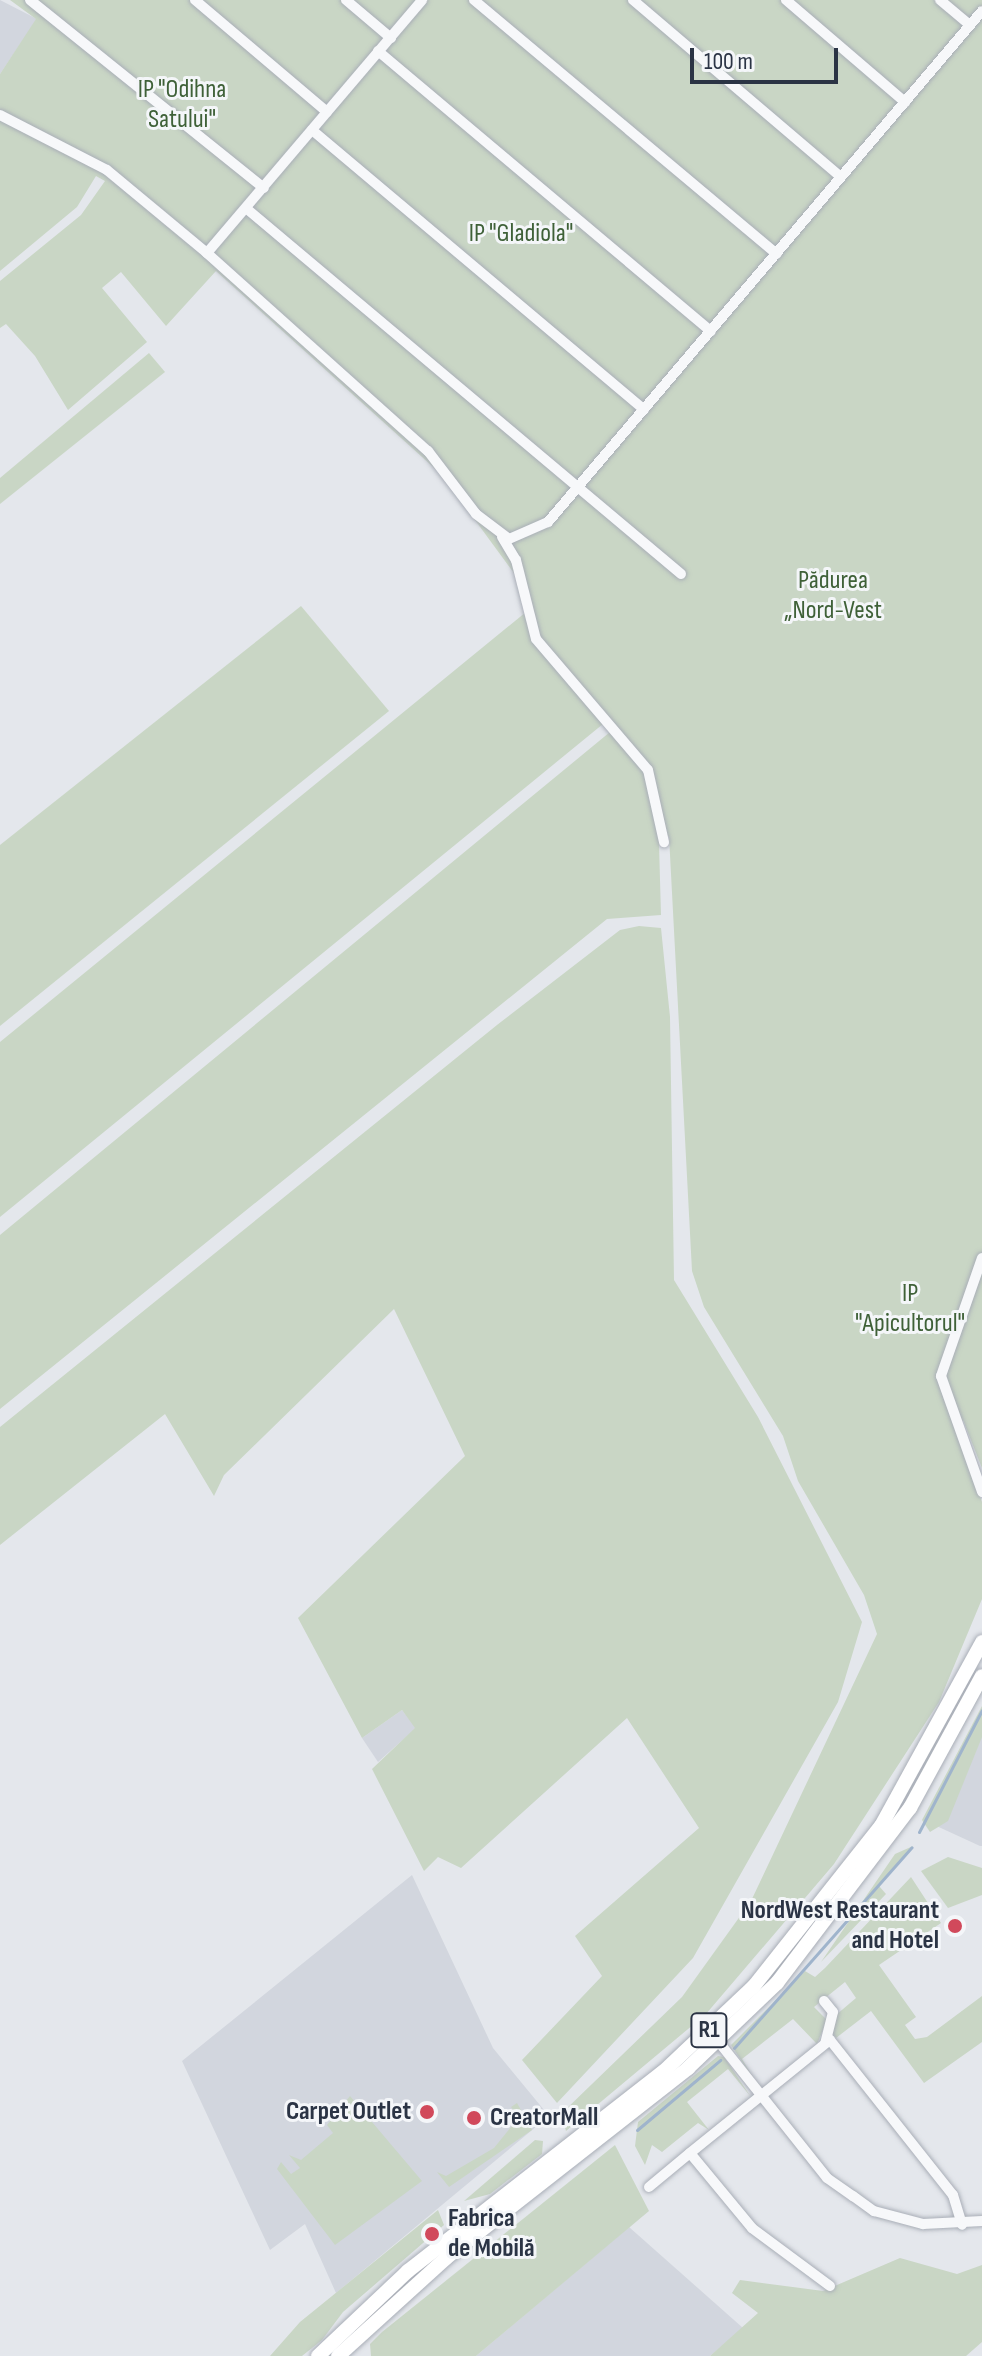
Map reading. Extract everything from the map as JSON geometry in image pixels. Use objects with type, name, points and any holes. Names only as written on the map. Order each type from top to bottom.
[{"type":"highway","name":"R1","points":[[318,2356],[408,2271],[663,2072],[754,1986],[881,1826],[982,1642]]},
{"type":"highway","name":"R1","points":[[338,2356],[423,2277],[718,2041],[854,1891],[910,1808],[982,1676]]},
{"type":"street","points":[[30,0],[264,188]]},
{"type":"street","points":[[195,0],[327,112]]},
{"type":"street","points":[[346,0],[391,38]]},
{"type":"street","points":[[207,253],[422,0]]},
{"type":"street","points":[[474,0],[777,254]]},
{"type":"street","points":[[633,0],[841,177]]},
{"type":"street","points":[[786,0],[905,102]]},
{"type":"street","points":[[940,0],[970,25]]},
{"type":"street","points":[[501,535],[541,530],[982,11]]},
{"type":"street","points":[[378,51],[711,331]]},
{"type":"street","points":[[0,115],[107,170],[207,253],[428,451],[501,535],[516,560],[536,639],[648,770],[664,842]]},
{"type":"street","points":[[312,130],[644,410]]},
{"type":"street","points":[[247,209],[681,574]]},
{"type":"street","points":[[982,1258],[941,1376],[982,1492]]},
{"type":"street","points":[[824,2001],[833,2012],[825,2043]]},
{"type":"street","points":[[649,2187],[830,2040],[953,2195],[962,2225]]},
{"type":"street","points":[[718,2041],[827,2178],[874,2211],[962,2225],[982,2221]]},
{"type":"street","points":[[690,2153],[752,2228],[830,2286]]},
{"type":"shaded area","points":[[0,0],[37,19],[0,74]]},
{"type":"shaded area","points":[[402,1710],[416,1728],[378,1762],[362,1738]]},
{"type":"shaded area","points":[[982,1726],[982,1846],[980,1846],[930,1823]]},
{"type":"shaded area","points":[[412,1875],[493,2048],[549,2116],[336,2293],[305,2224],[270,2250],[182,2061]]},
{"type":"shaded area","points":[[629,2227],[743,2328],[710,2356],[476,2356]]},
{"type":"green space","points":[[10,0],[982,0],[982,1468],[963,1420],[956,1431],[982,1502],[982,1599],[939,1702],[834,1864],[706,2014],[566,2131],[561,2114],[682,1997],[751,1901],[877,1634],[864,1595],[798,1481],[783,1436],[704,1307],[692,1271],[669,836],[659,844],[661,915],[607,919],[0,1409],[0,1235],[610,732],[603,724],[0,1217],[0,1042],[526,612],[519,580],[442,475],[216,271],[166,326],[121,272],[102,288],[147,342],[68,410],[35,356],[6,324],[0,328],[0,281],[81,215],[105,181],[96,176],[77,207],[0,271],[0,74],[36,19]]},
{"type":"green space","points":[[149,353],[165,372],[0,504],[0,478]]},
{"type":"green space","points":[[301,606],[389,711],[0,1026],[0,845]]},
{"type":"green space","points":[[639,926],[661,928],[670,1017],[674,1280],[758,1417],[862,1622],[838,1702],[693,1958],[557,2103],[522,2060],[602,1976],[575,1936],[699,1828],[627,1718],[461,1868],[438,1857],[424,1871],[372,1769],[415,1728],[402,1710],[362,1738],[298,1618],[465,1456],[394,1309],[224,1475],[214,1496],[165,1414],[0,1545],[0,1427],[497,1025],[620,930]]},
{"type":"green space","points":[[982,1706],[982,1737],[948,1821],[930,1832],[922,1820]]},
{"type":"green space","points":[[913,1846],[879,1886],[886,1894],[821,1962],[895,1854]]},
{"type":"green space","points":[[948,1857],[982,1868],[982,1895],[948,1908],[921,1871]]},
{"type":"green space","points":[[911,1877],[941,1923],[879,1965],[916,2017],[905,2025],[915,2039],[927,2037],[982,1996],[982,2042],[924,2083],[871,2011],[836,2038],[831,2031],[836,2015],[856,1998],[845,1982],[814,2007],[827,2020],[817,2044],[793,2019],[742,2059],[759,2087],[731,2045],[805,1971],[815,1977],[825,1968]]},
{"type":"green space","points":[[718,2056],[724,2057],[751,2097],[728,2069],[687,2102],[709,2130],[698,2123],[662,2152],[652,2145],[645,2165],[635,2146],[638,2122]]},
{"type":"green space","points":[[350,2096],[422,2181],[335,2245],[277,2169],[281,2162],[291,2174],[300,2168],[289,2155],[301,2160],[333,2133],[327,2125]]},
{"type":"green space","points":[[517,2103],[532,2130],[449,2187],[437,2172],[446,2176],[494,2148],[519,2117],[511,2107]]},
{"type":"green space","points":[[535,2140],[543,2141],[542,2154],[490,2194],[464,2201]]},
{"type":"green space","points":[[615,2145],[649,2211],[476,2356],[371,2356],[370,2344],[382,2332]]},
{"type":"green space","points":[[438,2210],[444,2225],[343,2312],[322,2340],[302,2356],[270,2356],[300,2322]]},
{"type":"green space","points":[[900,2258],[957,2274],[982,2265],[982,2342],[966,2356],[710,2356],[758,2313],[732,2293],[740,2280],[823,2291]]},
{"type":"waterway","points":[[919,1832],[982,1710]]},
{"type":"waterway","points":[[734,2048],[912,1847]]},
{"type":"waterway","points":[[637,2130],[720,2060]]},
{"type":"place","name":"NordWest Restaurant and Hotel","points":[[955,1926]]},
{"type":"place","name":"Carpet Outlet","points":[[427,2112]]},
{"type":"place","name":"CreatorMall","points":[[474,2118]]},
{"type":"place","name":"Fabrica de Mobilă","points":[[432,2234]]},
{"type":"park label","name":"IP \"Odihna Satului\"","points":[[182,105]]},
{"type":"park label","name":"IP \"Gladiola\"","points":[[521,234]]},
{"type":"park label","name":"Pădurea „Nord-Vest","points":[[833,596]]},
{"type":"park label","name":"IP \"Apicultorul\"","points":[[910,1309]]}]
